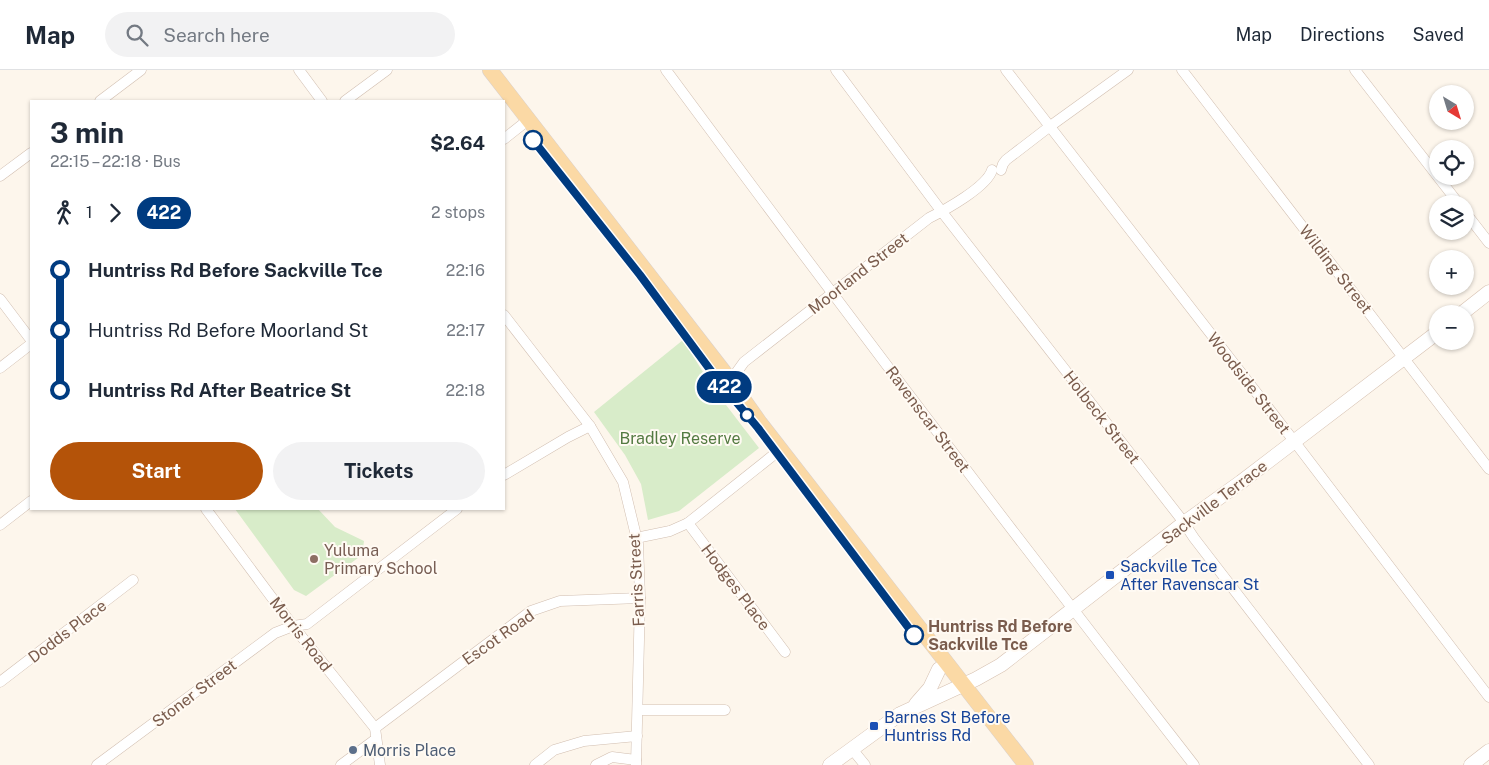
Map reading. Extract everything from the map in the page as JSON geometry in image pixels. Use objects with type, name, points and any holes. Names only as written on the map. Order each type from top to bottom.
[{"type":"main road","points":[[478,70],[501,100]]},
{"type":"main road","points":[[490,70],[525,123],[717,379],[778,451],[962,690],[1015,765]]},
{"type":"main road","points":[[505,104],[525,123],[734,385],[778,451],[939,668],[962,690],[1026,765]]},
{"type":"main road","points":[[1472,305],[1489,292]]},
{"type":"main road","points":[[1474,314],[1489,303]]},
{"type":"main road","name":"Sackville Terrace","points":[[962,690],[1076,614],[1187,527],[1407,361],[1429,340]]},
{"type":"main road","name":"Sackville Terrace","points":[[1407,361],[1429,348]]},
{"type":"main road","points":[[914,706],[930,688],[939,668]]},
{"type":"main road","points":[[830,765],[858,756],[888,721],[914,706],[962,690]]},
{"type":"main road","points":[[842,765],[858,756],[892,728],[962,690]]},
{"type":"main road","points":[[1471,765],[1489,751]]},
{"type":"street","points":[[101,100],[141,70]]},
{"type":"street","points":[[299,70],[321,100]]},
{"type":"street","points":[[346,100],[386,70]]},
{"type":"street","name":"Ravenscar Street","points":[[666,70],[832,294],[1076,614],[1194,765]]},
{"type":"street","name":"Holbeck Street","points":[[836,70],[942,212],[1369,765]]},
{"type":"street","name":"Woodside Street","points":[[1006,70],[1297,445],[1489,697]]},
{"type":"street","name":"Moorland Street","points":[[734,385],[734,376],[744,362],[929,218],[942,212],[986,181],[1006,160],[1128,70]]},
{"type":"street","name":"Wilding Street","points":[[1182,70],[1489,469]]},
{"type":"street","points":[[1355,70],[1452,195]]},
{"type":"street","points":[[505,138],[525,123]]},
{"type":"street","points":[[0,176],[30,154]]},
{"type":"street","points":[[1474,224],[1489,243]]},
{"type":"street","points":[[0,299],[30,339]]},
{"type":"street","name":"Farris Street","points":[[505,316],[590,426],[622,482],[636,538],[640,598],[636,763]]},
{"type":"street","points":[[0,368],[30,345]]},
{"type":"street","points":[[505,474],[590,426]]},
{"type":"street","points":[[636,538],[670,531],[688,523],[778,451]]},
{"type":"street","points":[[0,525],[30,502]]},
{"type":"street","name":"Morris Road","points":[[207,510],[293,626],[375,728]]},
{"type":"street","name":"Stoner Street","points":[[102,764],[275,633],[293,626],[307,624],[456,510]]},
{"type":"street","name":"Hodges Place","points":[[688,523],[785,652]]},
{"type":"street","name":"Dodds Place","points":[[0,682],[133,580]]},
{"type":"street","name":"Escot Road","points":[[375,728],[531,611],[560,601],[640,598]]},
{"type":"street","points":[[638,710],[724,710]]},
{"type":"street","points":[[375,728],[380,765]]},
{"type":"street","points":[[535,765],[554,750],[584,740],[637,736]]},
{"type":"street","points":[[341,765],[376,739]]},
{"type":"street","points":[[596,765],[612,757],[636,763]]},
{"type":"green space","name":"Bradley Reserve","points":[[683,340],[713,388],[759,448],[679,511],[648,520],[641,484],[625,455],[594,412]]},
{"type":"green space","points":[[236,510],[319,510],[335,527],[364,541],[362,555],[306,596],[294,590]]},
{"type":"bus line","name":"422","points":[[533,140],[640,275],[717,379],[758,428],[783,464],[914,635]]},
{"type":"place","name":"Yuluma Primary School","points":[[314,559]]},
{"type":"place","name":"Sackville Tce After Ravenscar St","points":[[1110,575]]},
{"type":"place","name":"Huntriss Rd Before Sackville Tce","points":[[914,635]]},
{"type":"place","name":"Barnes St Before Huntriss Rd","points":[[874,726]]},
{"type":"place","name":"Morris Place","points":[[353,750]]}]
